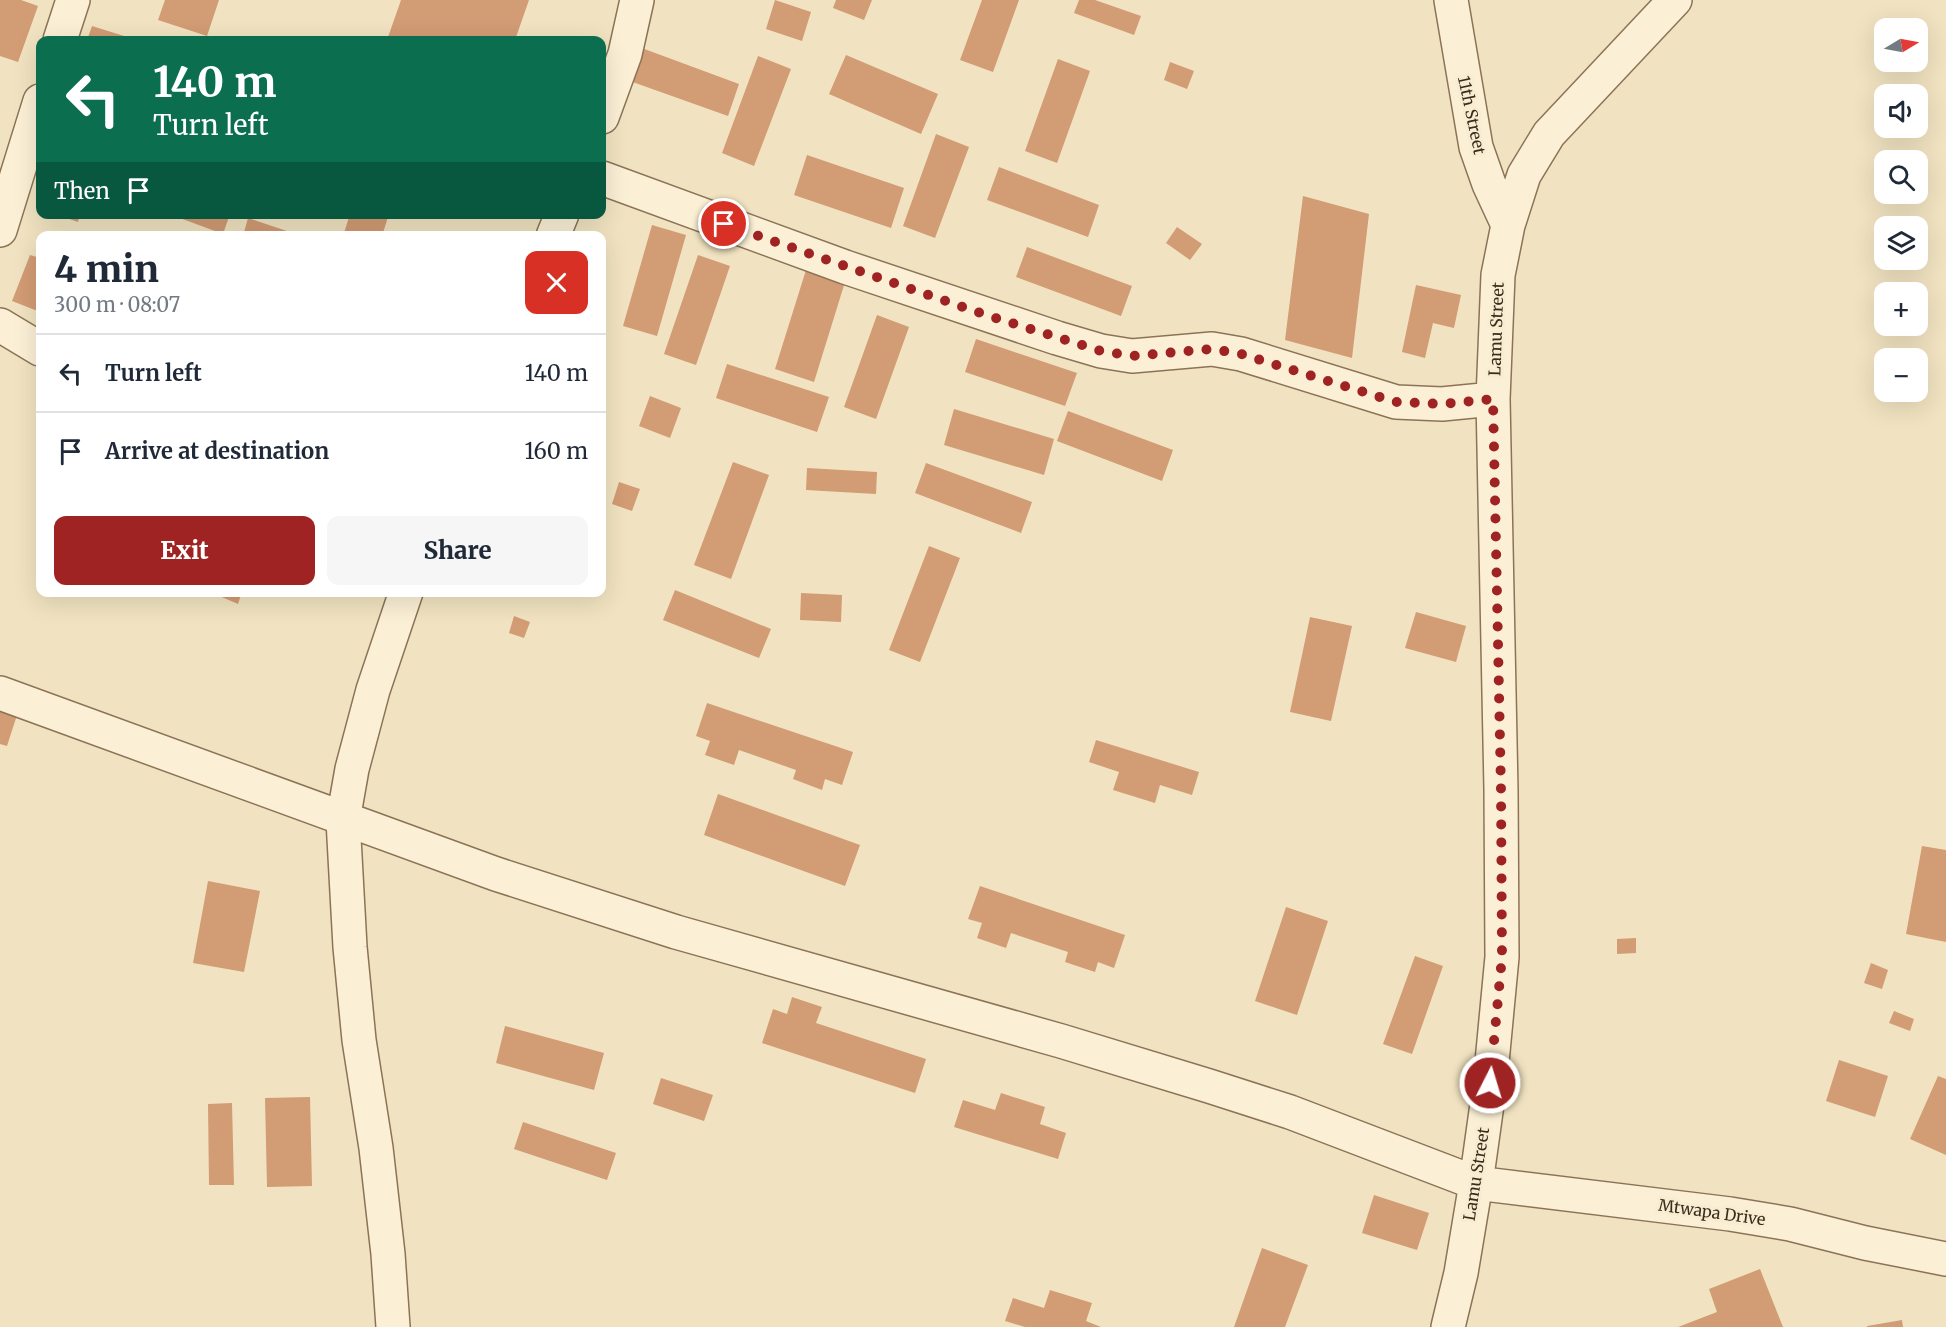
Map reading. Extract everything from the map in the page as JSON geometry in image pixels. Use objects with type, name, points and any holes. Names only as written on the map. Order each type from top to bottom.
[{"type":"street","points":[[61,36],[73,0]]},
{"type":"street","points":[[606,106],[625,54],[637,0]]},
{"type":"street","name":"11th Street","points":[[1451,0],[1476,147],[1489,184],[1508,225]]},
{"type":"street","name":"Lamu Street","points":[[1448,1327],[1461,1273],[1476,1183],[1490,1083],[1502,957],[1493,399],[1498,275],[1508,225],[1524,175],[1549,134],[1675,0]]},
{"type":"street","points":[[0,230],[12,149],[36,108]]},
{"type":"street","points":[[606,179],[844,267],[1101,351],[1132,356],[1212,349],[1241,354],[1396,402],[1442,404],[1493,399]]},
{"type":"street","points":[[0,325],[36,347]]},
{"type":"street","points":[[393,1327],[388,1254],[376,1148],[357,1017],[343,820],[352,769],[373,690],[404,597]]},
{"type":"street","name":"Mtwapa Drive","points":[[0,693],[129,738],[343,820],[496,874],[676,932],[1061,1041],[1290,1112],[1476,1183],[1731,1214],[1790,1224],[1866,1243],[1946,1259]]},
{"type":"building","points":[[0,0],[21,0],[38,6],[18,62],[0,56]]},
{"type":"building","points":[[165,0],[219,0],[207,36],[158,20]]},
{"type":"building","points":[[401,0],[529,0],[516,36],[388,36]]},
{"type":"building","points":[[775,0],[811,12],[802,41],[766,29]]},
{"type":"building","points":[[836,0],[872,0],[864,20],[833,8]]},
{"type":"building","points":[[982,0],[1019,0],[993,72],[960,60]]},
{"type":"building","points":[[1079,0],[1095,0],[1141,16],[1134,35],[1074,13]]},
{"type":"building","points":[[92,26],[124,36],[88,36]]},
{"type":"building","points":[[639,47],[739,84],[728,116],[627,80]]},
{"type":"building","points":[[846,55],[938,94],[921,134],[829,94]]},
{"type":"building","points":[[758,56],[791,69],[754,166],[722,153]]},
{"type":"building","points":[[1058,59],[1090,71],[1057,163],[1025,151]]},
{"type":"building","points":[[1170,62],[1194,71],[1187,89],[1164,80]]},
{"type":"building","points":[[936,134],[969,147],[935,238],[903,226]]},
{"type":"building","points":[[807,155],[904,188],[891,228],[794,195]]},
{"type":"building","points":[[999,167],[1099,205],[1088,237],[987,200]]},
{"type":"building","points":[[1303,196],[1369,214],[1352,358],[1285,340]]},
{"type":"building","points":[[182,219],[228,219],[224,231],[215,231]]},
{"type":"building","points":[[248,219],[251,219],[287,231],[244,231]]},
{"type":"building","points":[[348,219],[387,219],[384,231],[345,231]]},
{"type":"building","points":[[652,225],[686,235],[657,336],[623,326]]},
{"type":"building","points":[[1177,227],[1202,244],[1190,260],[1166,243]]},
{"type":"building","points":[[1027,247],[1132,286],[1121,316],[1016,277]]},
{"type":"building","points":[[30,255],[36,257],[36,310],[12,301]]},
{"type":"building","points":[[698,255],[730,266],[696,365],[664,354]]},
{"type":"building","points":[[806,270],[845,282],[814,382],[775,369]]},
{"type":"building","points":[[1416,285],[1461,295],[1454,328],[1433,323],[1425,358],[1402,352]]},
{"type":"building","points":[[877,315],[909,327],[876,419],[844,407]]},
{"type":"building","points":[[976,339],[1077,373],[1065,406],[965,372]]},
{"type":"building","points":[[727,364],[829,397],[817,432],[716,398]]},
{"type":"building","points":[[650,396],[681,408],[670,438],[639,426]]},
{"type":"building","points":[[954,409],[1054,439],[1044,475],[944,445]]},
{"type":"building","points":[[1068,411],[1173,450],[1162,481],[1057,441]]},
{"type":"building","points":[[733,462],[769,475],[731,579],[694,565]]},
{"type":"building","points":[[926,463],[1032,502],[1021,533],[915,493]]},
{"type":"building","points":[[807,468],[877,472],[876,494],[806,490]]},
{"type":"building","points":[[619,482],[640,489],[632,511],[612,504]]},
{"type":"building","points":[[929,546],[960,558],[920,662],[889,650]]},
{"type":"building","points":[[675,590],[771,629],[759,658],[663,620]]},
{"type":"building","points":[[801,593],[842,595],[841,622],[800,620]]},
{"type":"building","points":[[222,597],[240,597],[238,604]]},
{"type":"building","points":[[1416,612],[1466,626],[1456,662],[1405,648]]},
{"type":"building","points":[[514,616],[530,622],[524,638],[509,633]]},
{"type":"building","points":[[1310,617],[1352,626],[1331,721],[1290,712]]},
{"type":"building","points":[[707,703],[853,752],[842,785],[825,779],[822,790],[793,779],[796,770],[739,750],[734,765],[705,755],[710,741],[696,736]]},
{"type":"building","points":[[0,709],[17,715],[7,746],[0,744]]},
{"type":"building","points":[[1096,740],[1199,772],[1192,795],[1160,785],[1155,803],[1113,790],[1119,772],[1089,762]]},
{"type":"building","points":[[718,794],[860,845],[845,886],[704,835]]},
{"type":"building","points":[[1922,846],[1946,850],[1946,942],[1906,934]]},
{"type":"building","points":[[208,881],[260,891],[244,972],[193,963]]},
{"type":"building","points":[[980,886],[1125,935],[1114,968],[1098,962],[1095,972],[1065,962],[1068,952],[1011,933],[1006,948],[977,938],[982,923],[968,919]]},
{"type":"building","points":[[1286,907],[1328,921],[1297,1015],[1255,1001]]},
{"type":"building","points":[[1636,938],[1636,953],[1617,954],[1617,939]]},
{"type":"building","points":[[1415,956],[1443,966],[1412,1054],[1383,1044]]},
{"type":"building","points":[[1871,963],[1888,970],[1882,989],[1864,983]]},
{"type":"building","points":[[792,997],[822,1007],[816,1023],[926,1059],[915,1093],[762,1043],[773,1009],[787,1014]]},
{"type":"building","points":[[1894,1011],[1914,1019],[1910,1031],[1889,1023]]},
{"type":"building","points":[[505,1026],[604,1053],[594,1090],[496,1063]]},
{"type":"building","points":[[1839,1060],[1888,1076],[1875,1117],[1826,1101]]},
{"type":"building","points":[[1938,1076],[1946,1079],[1946,1155],[1910,1139]]},
{"type":"building","points":[[661,1078],[713,1095],[704,1121],[653,1104]]},
{"type":"building","points":[[1001,1093],[1045,1107],[1040,1124],[1066,1133],[1058,1159],[954,1127],[963,1100],[995,1110]]},
{"type":"building","points":[[310,1097],[312,1186],[267,1187],[265,1098]]},
{"type":"building","points":[[232,1103],[234,1185],[209,1185],[208,1104]]},
{"type":"building","points":[[523,1122],[616,1153],[607,1180],[514,1149]]},
{"type":"building","points":[[1374,1195],[1429,1213],[1417,1250],[1362,1233]]},
{"type":"building","points":[[1262,1248],[1308,1265],[1285,1327],[1234,1327]]},
{"type":"building","points":[[1760,1269],[1783,1327],[1678,1327],[1717,1312],[1709,1289]]},
{"type":"building","points":[[1050,1290],[1092,1303],[1086,1321],[1101,1327],[1025,1327],[1005,1321],[1013,1298],[1044,1308]]},
{"type":"building","points":[[1902,1320],[1903,1327],[1867,1327],[1867,1326]]},
{"type":"route","points":[[724,224],[986,315],[1101,351],[1132,356],[1212,349],[1241,354],[1396,402],[1416,405],[1493,399],[1502,957],[1490,1083]]}]
